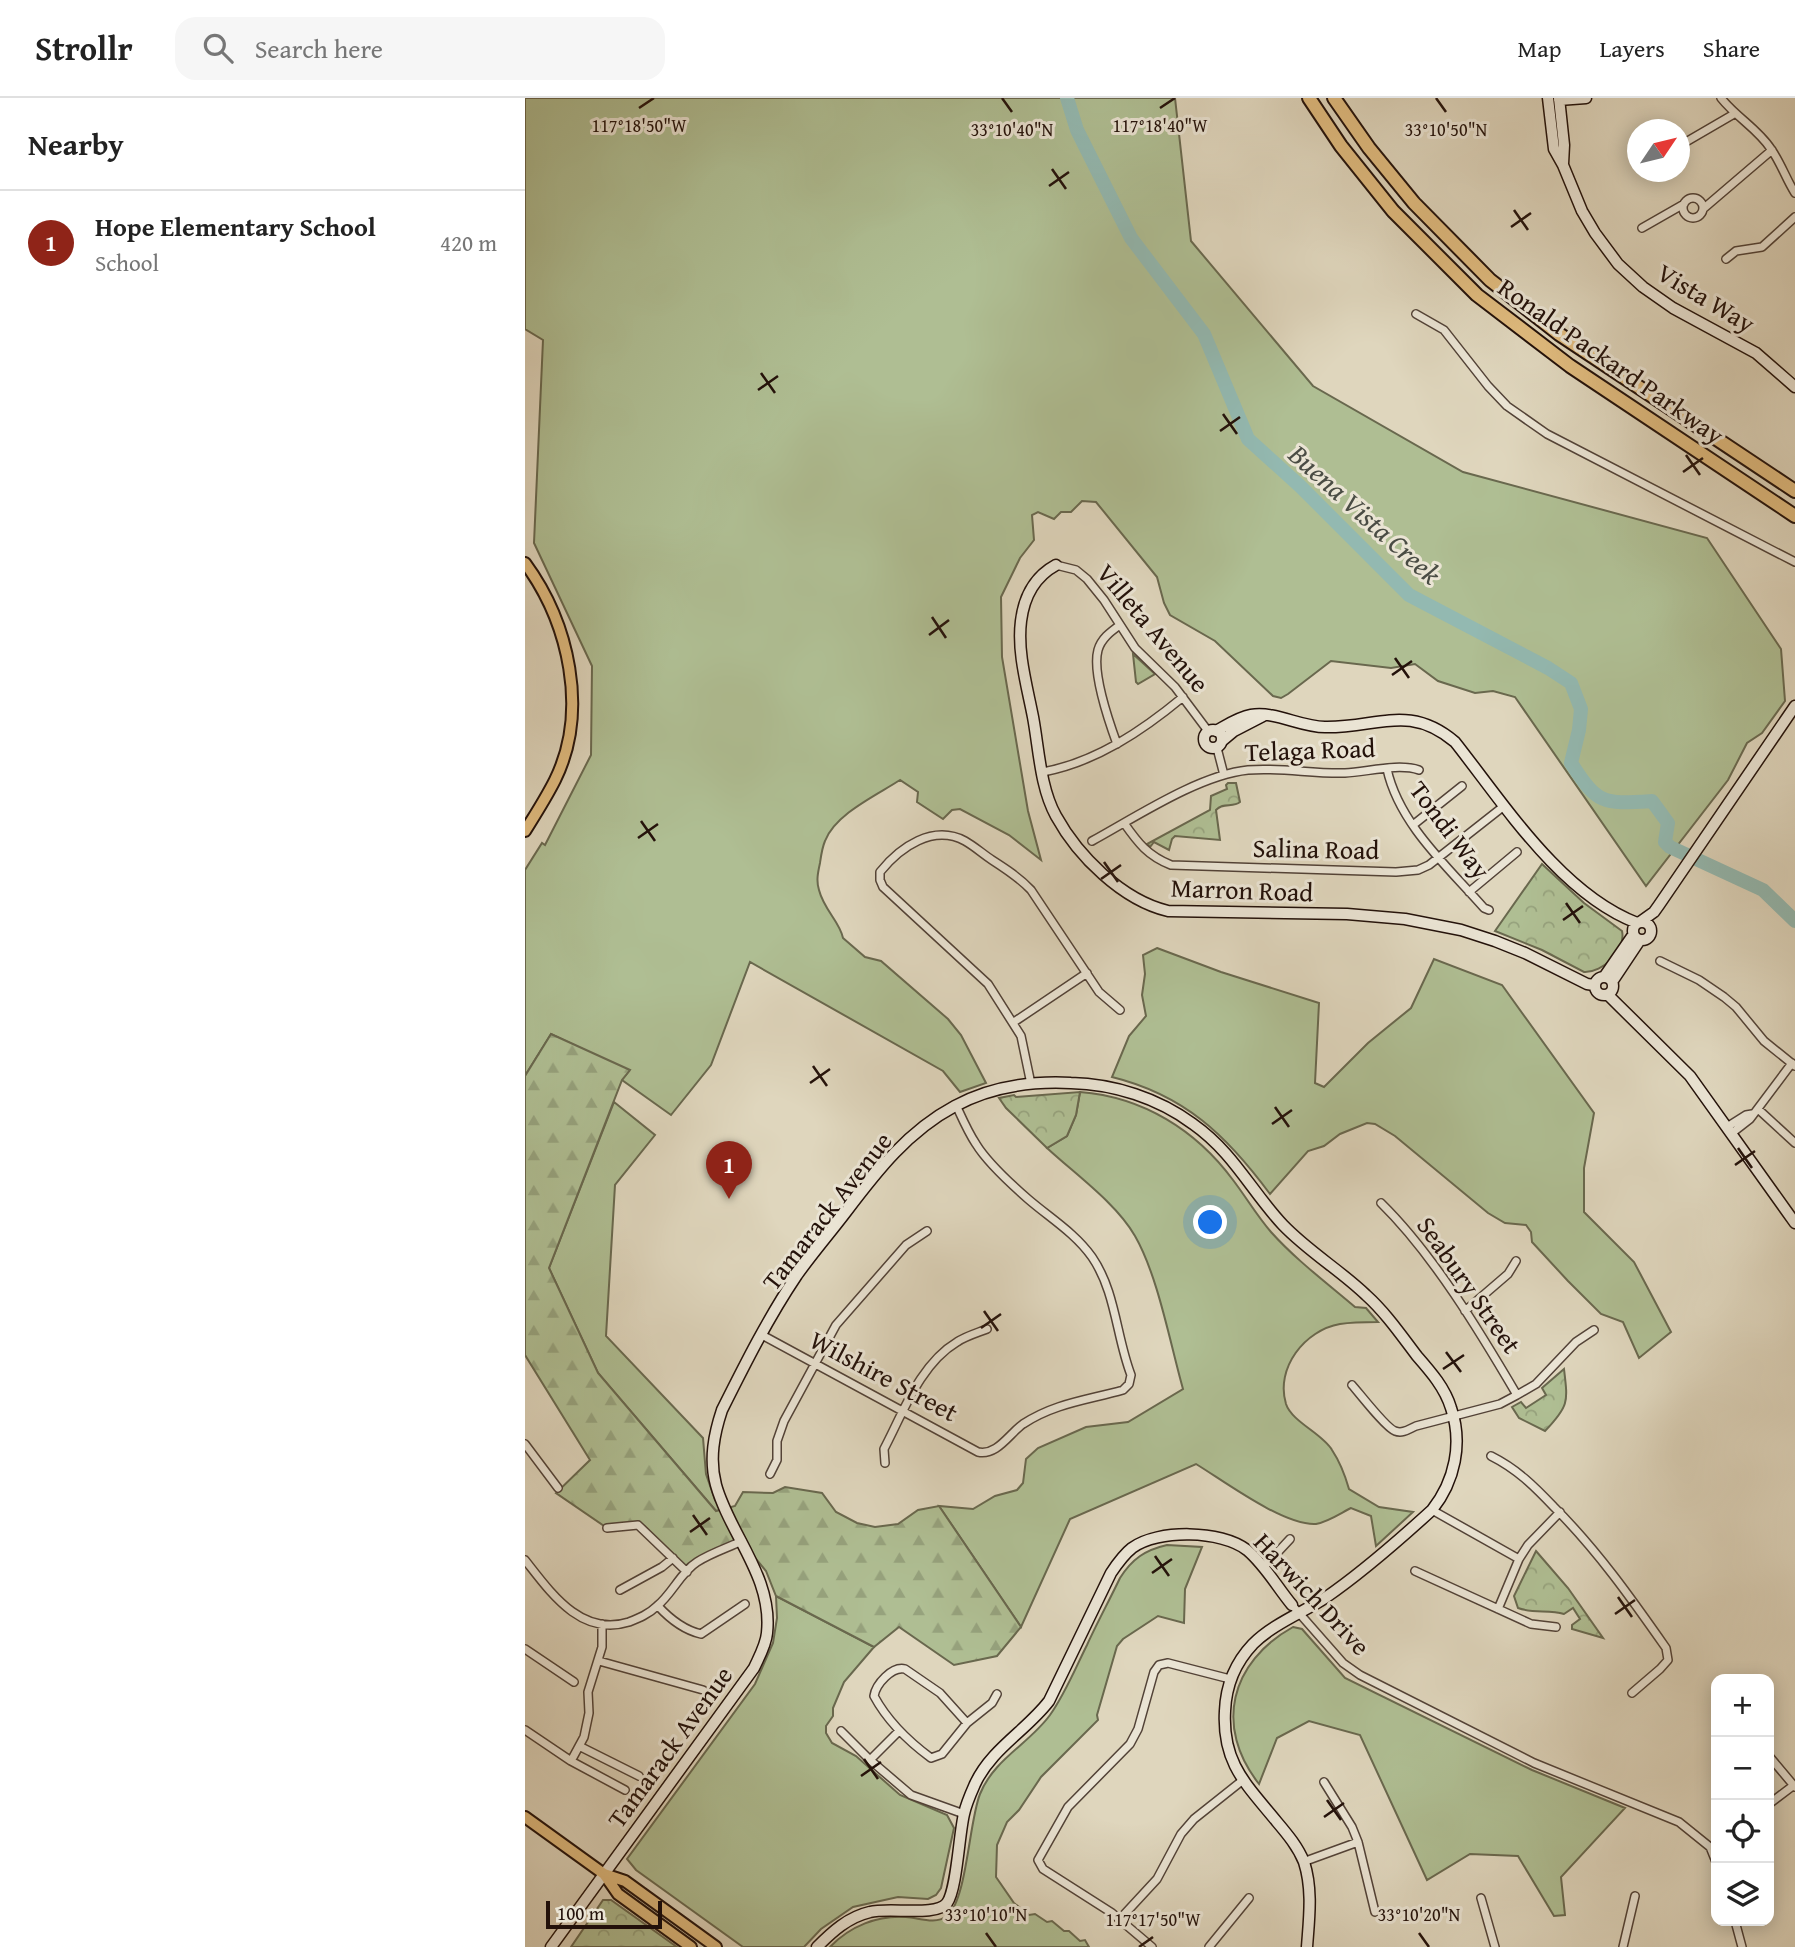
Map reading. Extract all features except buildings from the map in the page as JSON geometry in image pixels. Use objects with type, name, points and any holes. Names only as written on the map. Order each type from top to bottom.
[{"type":"highway","name":"Ronald Packard Parkway","points":[[1309,98],[1341,146],[1393,211],[1477,295],[1570,366],[1795,516]]},
{"type":"highway","name":"Ronald Packard Parkway","points":[[1335,98],[1369,148],[1408,195],[1490,280],[1577,346],[1795,491]]},
{"type":"main road","points":[[525,563],[558,622],[572,688],[572,719],[556,779],[525,831]]},
{"type":"main road","points":[[525,1817],[604,1874],[625,1881],[716,1947]]},
{"type":"main road","points":[[604,1874],[618,1894],[691,1947]]},
{"type":"street","points":[[1555,99],[1586,98]]},
{"type":"street","points":[[1721,98],[1772,150],[1795,193]]},
{"type":"street","name":"Vista Way","points":[[1555,99],[1564,145],[1563,165],[1582,211],[1618,264],[1643,287],[1673,308],[1756,353],[1795,387]]},
{"type":"street","points":[[1690,140],[1734,114]]},
{"type":"street","points":[[1684,204],[1684,213],[1692,218],[1701,215],[1703,208],[1772,150]]},
{"type":"street","points":[[1642,228],[1689,199],[1701,202],[1703,208]]},
{"type":"street","points":[[1725,259],[1736,251],[1762,247],[1795,218]]},
{"type":"street","points":[[1416,314],[1444,330],[1487,386],[1507,406],[1547,434],[1795,562]]},
{"type":"street","name":"Villeta Avenue","points":[[1056,565],[1076,570],[1087,579],[1135,648],[1165,676],[1212,731]]},
{"type":"street","name":"Marron Road","points":[[1056,565],[1045,571],[1032,586],[1021,621],[1021,651],[1043,772],[1055,814],[1077,849],[1114,882],[1154,908],[1168,911],[1347,915],[1405,919],[1461,930],[1496,941],[1594,985]]},
{"type":"street","points":[[1117,744],[1106,712],[1097,658],[1104,639],[1120,625]]},
{"type":"street","points":[[1043,772],[1081,762],[1117,744],[1149,725],[1183,697]]},
{"type":"street","points":[[1608,995],[1612,990],[1608,979],[1636,930],[1657,909],[1795,706]]},
{"type":"street","points":[[1263,716],[1234,731],[1220,744],[1209,748],[1204,744],[1203,737],[1212,731],[1253,715],[1281,717],[1326,727],[1402,720],[1427,724],[1455,742],[1538,848],[1586,893],[1636,930],[1650,936],[1650,927],[1657,909]]},
{"type":"street","points":[[1212,731],[1221,735],[1224,775]]},
{"type":"street","name":"Telaga Road","points":[[1092,841],[1184,792],[1224,775],[1270,769],[1332,773],[1399,766],[1419,770]]},
{"type":"street","name":"Tondi Way","points":[[1387,769],[1394,795],[1413,825],[1469,892],[1489,910]]},
{"type":"street","points":[[1413,825],[1462,786]]},
{"type":"street","name":"Salina Road","points":[[1124,823],[1143,849],[1171,865],[1194,868],[1396,872],[1418,870],[1440,858],[1504,806]]},
{"type":"street","points":[[1031,1084],[1026,1052],[1014,1022],[988,984],[883,887],[880,872],[885,865],[918,840],[933,835],[951,836],[964,841],[1023,881],[1099,992],[1120,1010]]},
{"type":"street","points":[[1469,892],[1517,852]]},
{"type":"street","points":[[1636,930],[1645,922],[1650,927]]},
{"type":"street","points":[[1660,961],[1736,1007],[1764,1041],[1794,1065],[1750,1119],[1729,1130]]},
{"type":"street","points":[[1014,1022],[1087,973]]},
{"type":"street","points":[[1608,979],[1598,979],[1594,985],[1599,995],[1608,995]]},
{"type":"street","points":[[1608,995],[1690,1076],[1795,1223]]},
{"type":"street","name":"Tamarack Avenue","points":[[551,1947],[754,1668],[764,1646],[767,1603],[759,1579],[716,1485],[712,1457],[722,1410],[761,1335],[799,1273],[895,1151],[925,1125],[956,1105],[981,1094],[1011,1086],[1089,1083],[1115,1088],[1167,1107],[1192,1122],[1216,1142],[1281,1223],[1380,1309],[1441,1386],[1454,1416],[1457,1442],[1454,1467],[1440,1499],[1432,1510],[1346,1583],[1255,1642],[1237,1663],[1230,1679],[1224,1732],[1228,1750],[1243,1780],[1293,1842],[1303,1862],[1310,1899],[1307,1947]]},
{"type":"street","name":"Wilshire Street","points":[[761,1335],[905,1410],[978,1452],[987,1454],[1021,1426],[1054,1407],[1123,1390],[1129,1384],[1131,1375],[1111,1300],[1093,1259],[1069,1231],[1027,1198],[984,1154],[956,1105]]},
{"type":"street","points":[[1755,1112],[1795,1143]]},
{"type":"street","name":"Seabury Street","points":[[1381,1203],[1403,1224],[1465,1311],[1517,1395]]},
{"type":"street","points":[[770,1474],[776,1460],[777,1441],[784,1421],[836,1325],[907,1245],[927,1231]]},
{"type":"street","points":[[1465,1311],[1508,1274],[1516,1261]]},
{"type":"street","points":[[885,1463],[884,1449],[926,1372],[940,1354],[958,1341],[987,1329]]},
{"type":"street","points":[[1352,1385],[1387,1426],[1395,1431],[1405,1432],[1416,1426],[1500,1404],[1517,1395],[1536,1384],[1576,1342],[1594,1330]]},
{"type":"street","points":[[525,1444],[558,1488]]},
{"type":"street","points":[[1491,1456],[1521,1473],[1560,1512],[1614,1574],[1666,1647],[1668,1660],[1632,1693]]},
{"type":"street","points":[[1432,1510],[1519,1559]]},
{"type":"street","points":[[1499,1609],[1519,1559],[1528,1545],[1560,1512]]},
{"type":"street","points":[[607,1528],[638,1525],[687,1572]]},
{"type":"street","name":"Harwich Drive","points":[[817,1947],[840,1926],[869,1912],[889,1909],[929,1912],[939,1910],[947,1904],[957,1865],[964,1814],[976,1782],[999,1750],[1036,1718],[1049,1701],[1111,1573],[1121,1558],[1133,1547],[1149,1539],[1170,1535],[1216,1537],[1247,1550],[1343,1663],[1360,1675],[1534,1763],[1679,1822],[1711,1844]]},
{"type":"street","points":[[1263,1568],[1290,1539]]},
{"type":"street","points":[[525,1560],[557,1600],[571,1612],[591,1622],[612,1625],[642,1617],[658,1606],[696,1562],[742,1541]]},
{"type":"street","points":[[620,1590],[673,1558]]},
{"type":"street","points":[[1415,1571],[1531,1624],[1556,1627]]},
{"type":"street","points":[[658,1606],[669,1618],[701,1634],[745,1604]]},
{"type":"street","points":[[571,1761],[584,1737],[589,1713],[588,1692],[599,1661],[602,1624]]},
{"type":"street","points":[[525,1649],[574,1682]]},
{"type":"street","points":[[599,1661],[703,1690]]},
{"type":"street","points":[[1152,1947],[1120,1919],[1043,1869],[1038,1860],[1068,1807],[1129,1744],[1137,1729],[1154,1672],[1159,1665],[1168,1663],[1230,1679]]},
{"type":"street","points":[[967,1723],[940,1693],[900,1667],[875,1689],[874,1696],[898,1731],[932,1758],[937,1758],[967,1723],[992,1703],[997,1694]]},
{"type":"street","points":[[525,1730],[571,1761],[625,1790]]},
{"type":"street","points":[[841,1731],[911,1795],[964,1814]]},
{"type":"street","points":[[870,1760],[898,1731]]},
{"type":"street","points":[[579,1746],[639,1776]]},
{"type":"street","points":[[593,1773],[601,1756]]},
{"type":"street","points":[[1774,1762],[1795,1786],[1774,1801]]},
{"type":"street","points":[[1120,1919],[1157,1879],[1181,1834],[1193,1819],[1243,1780]]},
{"type":"street","points":[[1324,1782],[1352,1827],[1358,1842],[1375,1912]]},
{"type":"street","points":[[1303,1862],[1358,1842]]},
{"type":"street","points":[[1623,1947],[1635,1896]]},
{"type":"street","points":[[1209,1947],[1249,1898]]},
{"type":"street","points":[[1481,1898],[1495,1947]]},
{"type":"street","points":[[1736,1926],[1742,1947]]},
{"type":"green space","points":[[525,98],[1175,98],[1191,241],[1313,386],[1463,472],[1707,538],[1781,649],[1785,701],[1762,733],[1747,743],[1728,780],[1646,886],[1515,697],[1493,691],[1475,693],[1438,681],[1415,664],[1391,668],[1331,661],[1288,694],[1281,698],[1273,696],[1215,641],[1170,615],[1157,577],[1096,502],[1082,501],[1071,512],[1061,512],[1054,519],[1038,512],[1032,515],[1034,540],[1020,558],[1001,597],[1002,657],[1028,811],[1041,860],[1009,835],[960,809],[952,810],[943,819],[917,802],[918,792],[900,780],[847,814],[830,831],[824,844],[818,876],[821,897],[843,938],[865,957],[881,961],[948,1019],[961,1035],[986,1083],[960,1092],[943,1071],[750,962],[711,1065],[671,1115],[622,1080],[629,1071],[551,1034],[525,1076],[525,870],[542,843],[545,845],[591,755],[592,666],[534,543],[543,340],[525,329]]},
{"type":"green space","points":[[1133,654],[1155,674],[1138,684],[1136,682]]},
{"type":"green space","points":[[1228,783],[1236,783],[1240,802],[1216,810],[1220,840],[1175,836],[1169,850],[1154,842],[1150,847],[1147,844],[1210,810],[1211,796],[1227,789]]},
{"type":"green space","points":[[1542,864],[1584,903],[1622,931],[1617,953],[1599,969],[1584,972],[1542,950],[1495,931]]},
{"type":"green space","points":[[1157,948],[1221,972],[1319,1003],[1315,1083],[1324,1087],[1368,1043],[1411,1008],[1434,959],[1502,985],[1594,1113],[1584,1168],[1584,1212],[1634,1262],[1671,1332],[1639,1358],[1623,1322],[1601,1314],[1568,1281],[1532,1242],[1531,1232],[1526,1225],[1505,1223],[1488,1213],[1395,1136],[1375,1124],[1367,1123],[1340,1134],[1324,1146],[1308,1151],[1270,1194],[1237,1154],[1202,1121],[1161,1095],[1112,1077],[1129,1036],[1146,1016],[1142,995],[1145,974],[1143,955]]},
{"type":"green space","points":[[551,1034],[630,1070],[622,1080],[549,1268],[598,1373],[716,1511],[735,1506],[743,1492],[773,1493],[785,1487],[822,1493],[836,1512],[857,1523],[875,1527],[898,1524],[918,1510],[939,1506],[1021,1627],[997,1656],[954,1665],[899,1627],[874,1647],[776,1596],[766,1571],[742,1542],[696,1562],[687,1572],[639,1525],[607,1528],[556,1493],[590,1460],[525,1355],[525,1076]]},
{"type":"green space","points":[[1080,1092],[1103,1095],[1146,1109],[1185,1132],[1218,1162],[1266,1226],[1301,1262],[1355,1307],[1366,1308],[1378,1322],[1340,1324],[1315,1334],[1305,1342],[1289,1364],[1284,1390],[1286,1404],[1294,1417],[1332,1450],[1349,1489],[1379,1507],[1413,1512],[1376,1546],[1371,1516],[1351,1508],[1321,1523],[1303,1523],[1271,1510],[1196,1464],[1070,1519],[1021,1627],[939,1506],[973,1509],[995,1496],[1017,1490],[1023,1483],[1026,1459],[1038,1448],[1086,1427],[1128,1422],[1183,1389],[1157,1290],[1135,1236],[1106,1201],[1047,1148],[1067,1136],[1076,1115]]},
{"type":"green space","points":[[1080,1092],[1076,1115],[1067,1136],[1047,1148],[999,1098],[1014,1095]]},
{"type":"green space","points":[[614,1102],[655,1135],[615,1185],[606,1336],[703,1438],[706,1474],[715,1500],[722,1510],[716,1511],[598,1373],[549,1268]]},
{"type":"green space","points":[[1564,1369],[1565,1403],[1553,1423],[1545,1431],[1519,1418],[1512,1407],[1521,1402],[1526,1408],[1546,1395],[1542,1388]]},
{"type":"green space","points":[[1167,1545],[1202,1547],[1185,1589],[1184,1623],[1158,1616],[1123,1639],[1117,1646],[1097,1715],[1098,1720],[1041,1777],[1019,1810],[1007,1822],[997,1845],[996,1877],[1014,1903],[1029,1915],[1035,1914],[1047,1922],[1052,1921],[1080,1941],[1085,1940],[1089,1947],[830,1947],[846,1933],[875,1920],[906,1917],[932,1921],[947,1916],[959,1894],[976,1806],[986,1782],[1003,1761],[1050,1715],[1125,1571],[1140,1556]]},
{"type":"green space","points":[[1536,1551],[1568,1588],[1603,1638],[1572,1629],[1572,1625],[1580,1619],[1573,1608],[1564,1614],[1518,1608],[1514,1596]]},
{"type":"green space","points":[[776,1596],[874,1647],[844,1682],[833,1708],[833,1716],[826,1726],[826,1733],[832,1743],[856,1756],[900,1795],[947,1815],[954,1828],[941,1888],[936,1895],[928,1899],[898,1897],[853,1907],[821,1929],[804,1947],[743,1947],[636,1870],[627,1859],[755,1684],[773,1643],[777,1618]]},
{"type":"green space","points":[[1293,1627],[1302,1629],[1345,1678],[1532,1770],[1625,1808],[1561,1877],[1565,1915],[1554,1916],[1518,1856],[1470,1854],[1427,1880],[1360,1735],[1309,1721],[1277,1738],[1259,1784],[1245,1762],[1236,1740],[1233,1719],[1235,1697],[1255,1658],[1272,1641]]},
{"type":"green space","points":[[603,1900],[611,1900],[677,1947],[571,1947]]},
{"type":"waterway","name":"Buena Vista Creek","points":[[1067,98],[1077,130],[1131,238],[1204,334],[1248,439],[1300,486],[1409,595],[1548,668],[1571,683],[1581,709],[1571,763],[1588,787],[1603,799],[1612,801],[1652,801],[1668,823],[1665,842],[1670,847],[1763,890],[1795,921]]},
{"type":"place","name":"Hope Elementary School","points":[[729,1199]]}]
